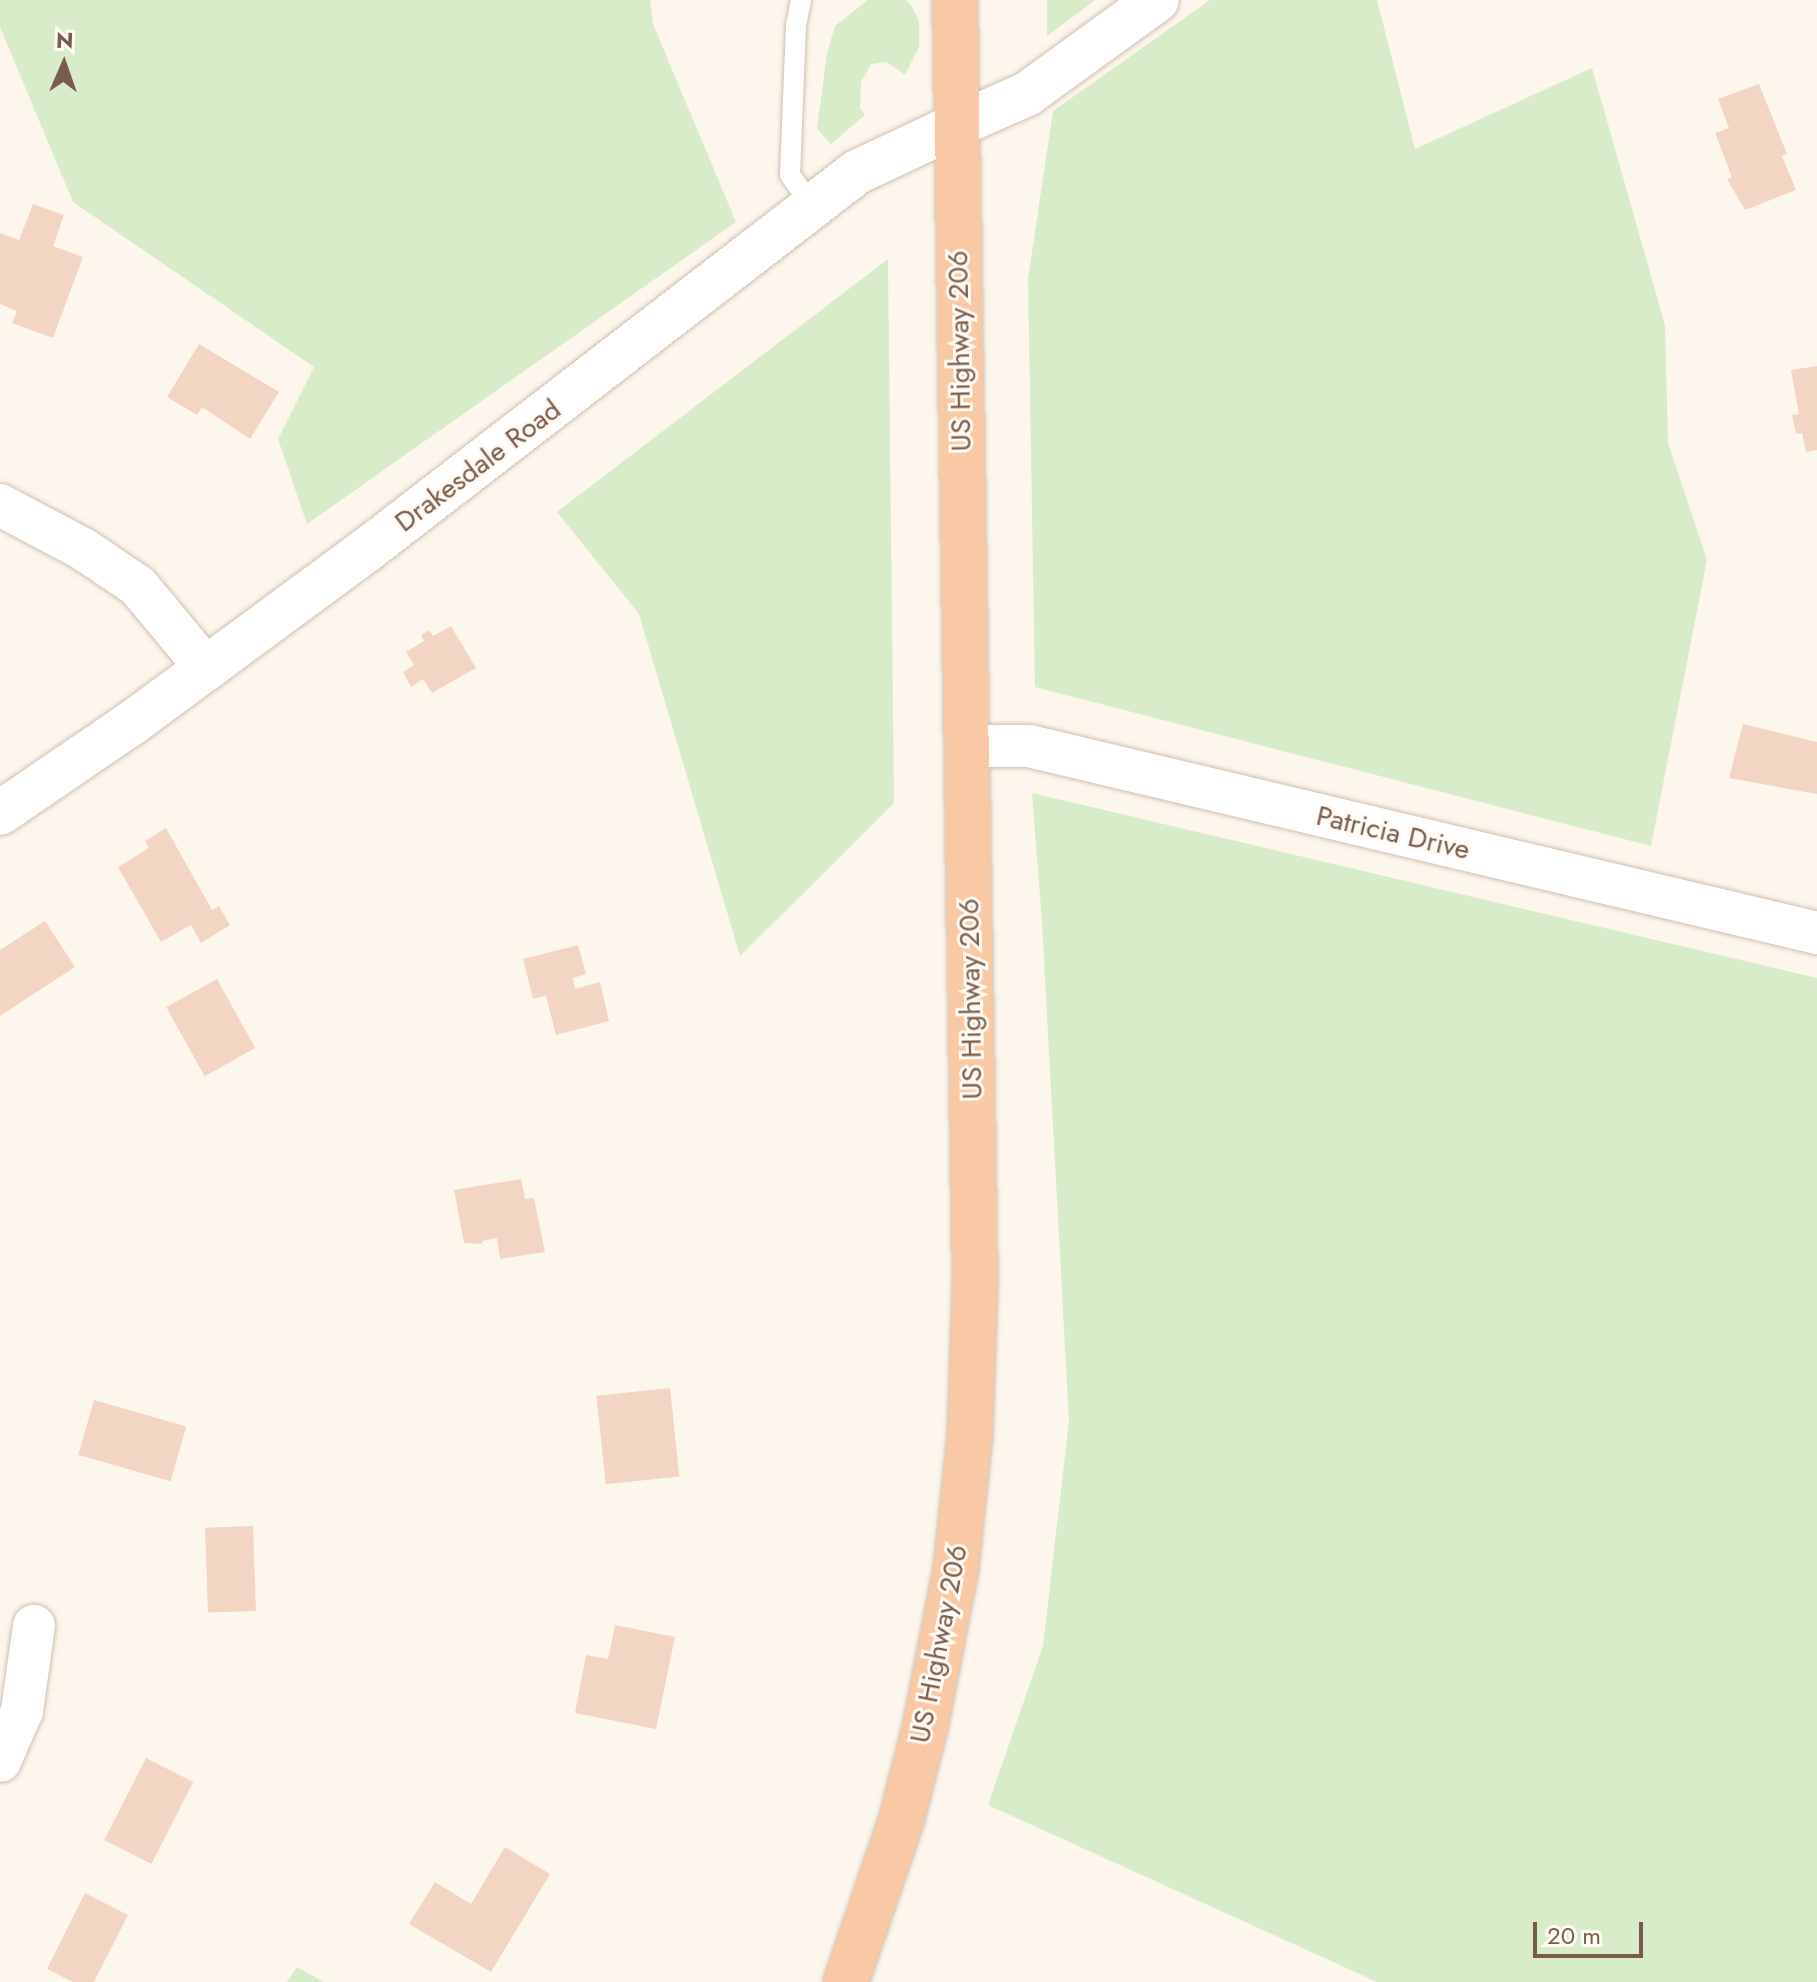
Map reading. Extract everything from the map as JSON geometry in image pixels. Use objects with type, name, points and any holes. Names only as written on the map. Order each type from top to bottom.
[{"type":"highway","name":"US Highway 206","points":[[846,1982],[902,1818],[925,1728],[951,1595],[964,1501],[975,1282],[955,0]]},
{"type":"main road","name":"Drakesdale Road","points":[[0,813],[207,669],[562,403],[812,205],[872,162],[1027,94],[1157,0]]},
{"type":"street","points":[[0,505],[83,549],[138,586],[207,669]]},
{"type":"street","name":"Patricia Drive","points":[[968,746],[1029,746],[1817,933]]},
{"type":"street","points":[[0,1761],[22,1711],[34,1626]]},
{"type":"lane","points":[[801,0],[796,25],[790,175],[812,205]]},
{"type":"green space","points":[[0,0],[650,0],[653,24],[736,222],[307,524],[278,439],[314,367],[73,202],[0,27]]},
{"type":"green space","points":[[868,0],[906,0],[919,21],[919,47],[905,75],[887,62],[871,64],[861,82],[860,108],[865,115],[831,144],[817,129],[827,53],[835,26]]},
{"type":"green space","points":[[1047,0],[1095,0],[1047,36]]},
{"type":"green space","points":[[1210,0],[1377,0],[1415,149],[1592,68],[1665,325],[1668,443],[1707,560],[1651,846],[1035,687],[1028,279],[1053,111]]},
{"type":"green space","points":[[888,259],[894,803],[740,956],[639,614],[557,512]]},
{"type":"green space","points":[[1032,793],[1817,978],[1817,1982],[1377,1982],[988,1805],[1043,1646],[1069,1421]]},
{"type":"green space","points":[[297,1967],[324,1982],[287,1982]]},
{"type":"building","points":[[1759,84],[1787,154],[1782,156],[1796,190],[1745,210],[1727,179],[1732,177],[1715,133],[1729,128],[1718,99]]},
{"type":"building","points":[[33,204],[64,215],[53,246],[83,257],[53,338],[12,323],[17,311],[0,304],[0,233],[19,240]]},
{"type":"building","points":[[199,344],[279,392],[250,439],[202,407],[197,415],[167,397]]},
{"type":"building","points":[[1817,366],[1817,450],[1806,452],[1802,433],[1796,434],[1792,415],[1799,414],[1791,370]]},
{"type":"building","points":[[451,626],[476,668],[432,693],[423,679],[411,687],[403,672],[414,665],[406,652],[424,641],[421,635],[429,630],[433,636]]},
{"type":"building","points":[[1743,724],[1817,742],[1817,794],[1729,778]]},
{"type":"building","points":[[166,828],[212,910],[219,906],[230,925],[201,943],[191,925],[161,942],[118,867],[149,848],[145,841]]},
{"type":"building","points":[[45,921],[75,967],[0,1016],[0,950]]},
{"type":"building","points":[[578,945],[586,974],[573,978],[575,989],[600,982],[609,1021],[556,1035],[546,996],[533,999],[523,959]]},
{"type":"building","points":[[217,979],[255,1048],[205,1076],[166,1007]]},
{"type":"building","points":[[521,1179],[525,1199],[534,1198],[545,1252],[500,1259],[497,1238],[482,1241],[482,1244],[464,1243],[454,1190]]},
{"type":"building","points":[[670,1388],[679,1477],[606,1484],[596,1396]]},
{"type":"building","points":[[94,1400],[186,1426],[171,1481],[78,1455]]},
{"type":"building","points":[[253,1526],[256,1611],[208,1613],[205,1528]]},
{"type":"building","points":[[615,1625],[675,1637],[656,1729],[575,1713],[586,1655],[608,1659]]},
{"type":"building","points":[[146,1758],[193,1782],[151,1864],[104,1840]]},
{"type":"building","points":[[505,1847],[550,1874],[491,1972],[409,1924],[435,1882],[471,1904]]},
{"type":"building","points":[[85,1893],[128,1915],[94,1982],[73,1982],[47,1969]]}]
